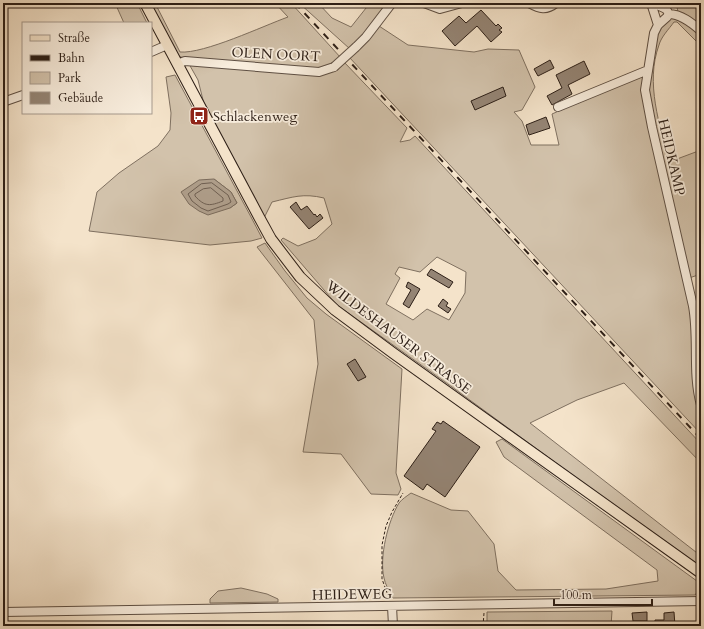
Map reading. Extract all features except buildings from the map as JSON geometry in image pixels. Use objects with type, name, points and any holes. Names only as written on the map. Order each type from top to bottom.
[{"type":"main road","name":"WILDESHAUSER STRASSE","points":[[145,3],[272,239],[300,277],[316,294],[393,353],[701,573]]},
{"type":"street","name":"OLEN OORT","points":[[177,64],[185,61],[319,72],[334,68],[366,37],[392,3]]},
{"type":"street","points":[[424,3],[440,9],[462,3]]},
{"type":"street","points":[[529,3],[540,9],[550,8],[556,3]]},
{"type":"street","points":[[652,3],[666,9],[668,14],[674,14],[692,23],[701,31]]},
{"type":"street","points":[[652,3],[658,24]]},
{"type":"street","name":"HEIDKAMP","points":[[668,14],[667,17],[658,24],[654,33],[645,90],[694,311],[695,354],[701,405]]},
{"type":"street","points":[[152,52],[167,45]]},
{"type":"street","points":[[558,107],[648,70]]},
{"type":"street","points":[[3,102],[22,95]]},
{"type":"street","name":"HEIDEWEG","points":[[3,612],[701,601]]},
{"type":"street","points":[[392,606],[393,626]]},
{"type":"path","points":[[392,606],[382,579],[382,545],[386,526],[403,493]]},
{"type":"path","points":[[483,626],[484,604]]},
{"type":"green space","points":[[115,3],[137,3],[146,22],[124,22]]},
{"type":"green space","points":[[149,3],[155,3],[180,52],[203,49],[234,39],[288,17],[275,3],[291,3],[341,58],[333,65],[318,70],[199,60],[180,57],[176,55]]},
{"type":"green space","points":[[299,3],[318,3],[332,18],[351,27],[370,3],[389,3],[366,36],[350,49]]},
{"type":"green space","points":[[678,3],[701,3],[701,29],[678,13]]},
{"type":"green space","points":[[674,17],[691,25],[701,35],[701,46],[677,22],[674,22],[660,42],[655,59],[653,74],[655,104],[669,162],[701,150],[701,274],[689,278],[647,90],[657,33],[664,24]]},
{"type":"green space","points":[[379,26],[408,45],[474,52],[488,49],[519,50],[535,87],[522,110],[514,112],[522,121],[531,145],[559,145],[552,114],[644,73],[691,308],[699,405],[701,409],[701,434],[349,57]]},
{"type":"green space","points":[[344,62],[407,128],[400,142],[410,140],[415,136],[701,444],[701,463],[624,383],[577,400],[530,423],[701,556],[701,569],[337,305],[281,240],[283,238],[298,246],[316,239],[332,224],[324,198],[304,196],[292,197],[272,202],[264,218],[205,108],[198,80],[189,64],[319,75]],"holes":[[[437,257],[466,272],[465,293],[449,320],[427,309],[413,320],[386,304],[400,278],[395,274],[399,267],[420,272]]]},
{"type":"green space","points":[[175,75],[262,238],[251,241],[210,245],[89,231],[97,192],[119,173],[158,146],[170,130],[171,113],[166,77]],"holes":[[[214,179],[231,192],[237,203],[230,208]]]},
{"type":"green space","points":[[265,243],[307,298],[326,314],[402,369],[396,473],[401,489],[398,495],[371,494],[341,454],[303,452],[318,364],[314,320],[257,247]]},
{"type":"green space","points":[[502,439],[701,584],[701,587],[695,595],[393,598],[384,578],[384,550],[391,519],[399,503],[411,493],[451,510],[468,511],[494,544],[498,571],[516,590],[606,589],[658,581],[657,570],[504,457],[496,442]]},
{"type":"green space","points":[[241,588],[267,594],[278,599],[278,602],[210,603],[210,599],[218,591]]},
{"type":"green space","points":[[612,611],[611,626],[487,626],[487,612]]},
{"type":"water","points":[[214,179],[231,192],[237,203],[230,208],[208,215],[189,204],[181,192],[199,180]]},
{"type":"railway","points":[[295,3],[701,439]]},
{"type":"place","name":"Schlackenweg","points":[[199,116]]}]
